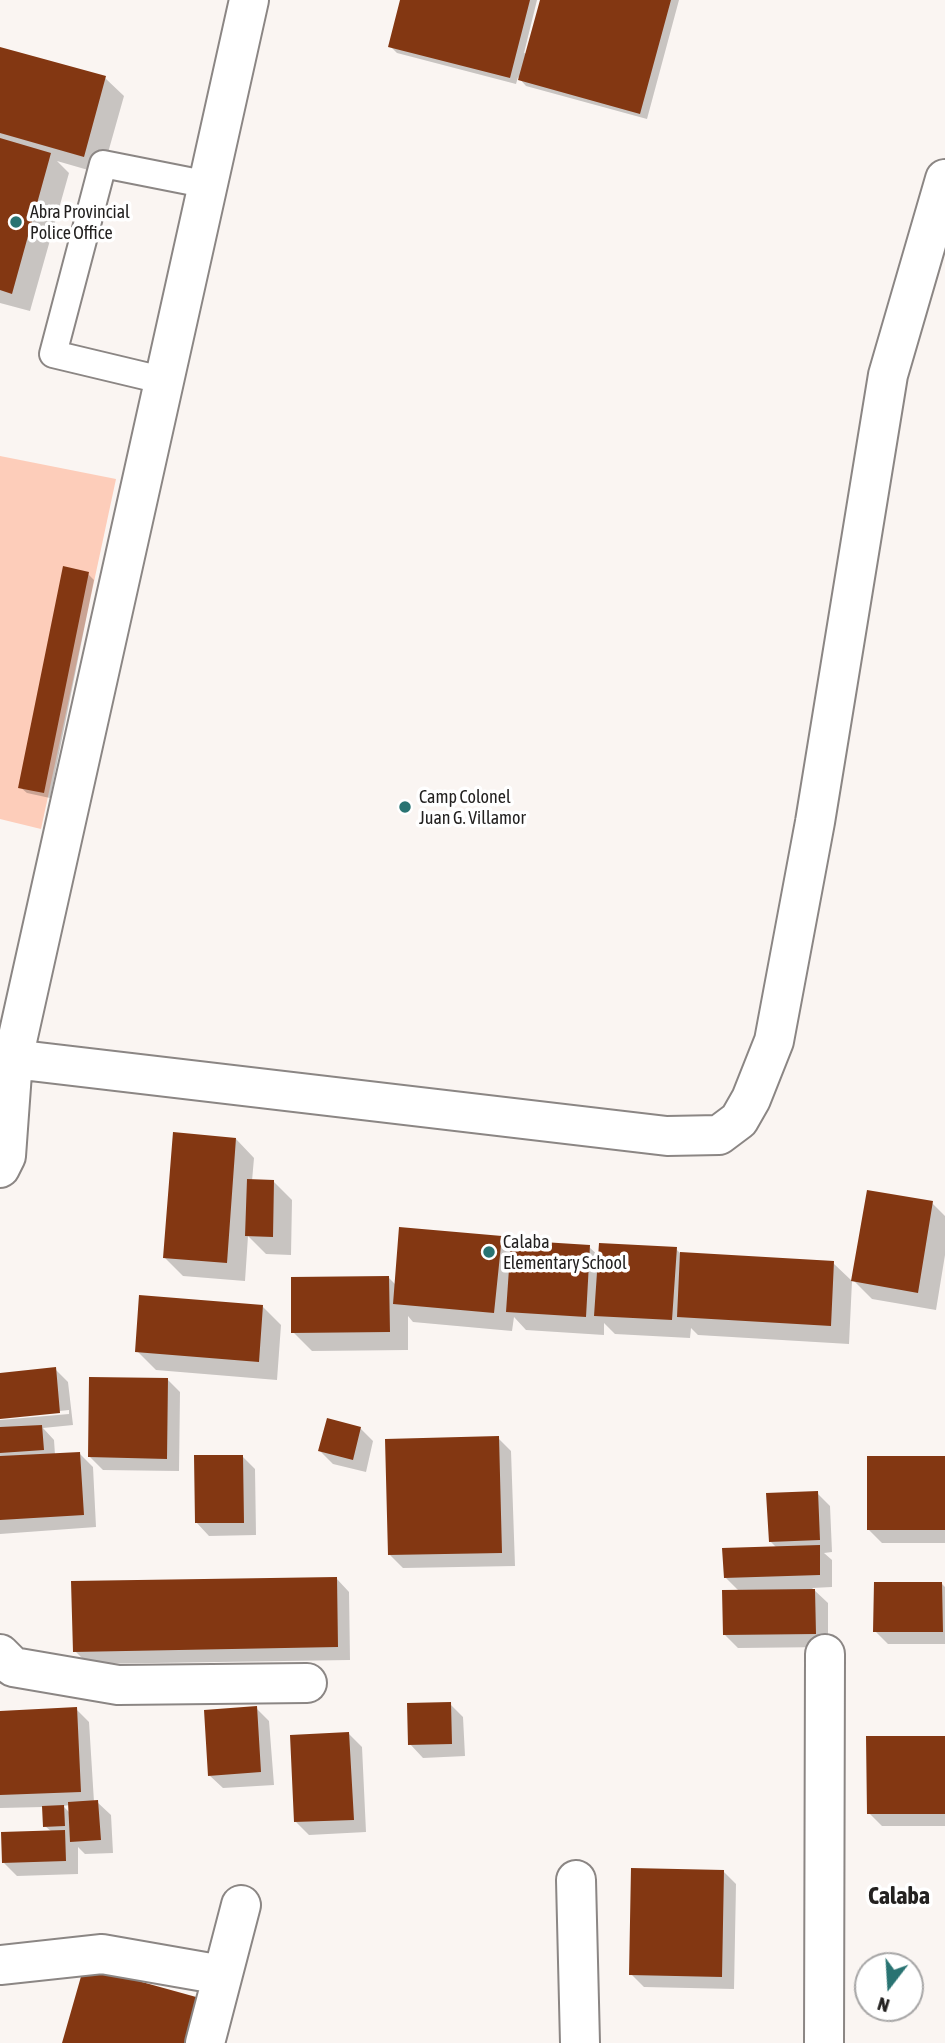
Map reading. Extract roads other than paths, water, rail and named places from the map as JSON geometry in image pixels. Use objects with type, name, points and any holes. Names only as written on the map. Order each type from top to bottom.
[{"type":"street","points":[[0,1168],[6,1156],[13,1059],[250,0]]},
{"type":"street","points":[[13,1059],[667,1136],[719,1135],[739,1120],[751,1099],[774,1041],[815,822],[888,375],[945,179]]},
{"type":"street","points":[[0,1654],[13,1667],[118,1685],[307,1684]]},
{"type":"street","points":[[824,2043],[825,1654]]},
{"type":"street","points":[[576,1880],[580,2043]]},
{"type":"street","points":[[205,2043],[241,1905]]},
{"type":"street","points":[[0,1965],[102,1954],[222,1975]]},
{"type":"lane","points":[[166,381],[53,354],[103,164],[209,185]]},
{"type":"place","name":"Abra Provincial Police Office","points":[[16,222]]},
{"type":"place","name":"Camp Colonel Juan G. Villamor","points":[[405,807]]},
{"type":"place","name":"Calaba Elementary School","points":[[489,1252]]},
{"type":"district","name":"Calaba","points":[[899,1896]]}]
